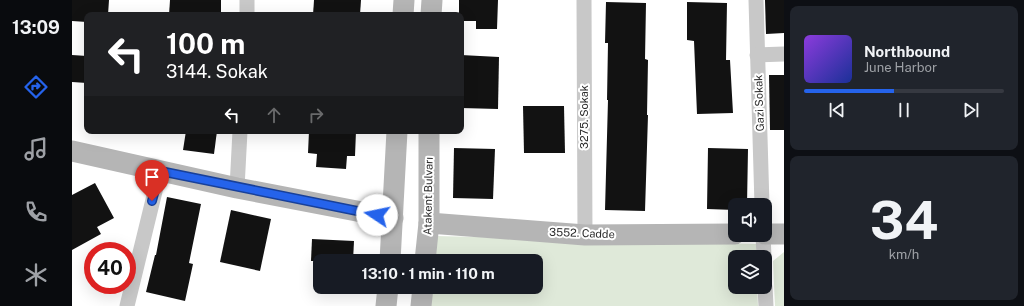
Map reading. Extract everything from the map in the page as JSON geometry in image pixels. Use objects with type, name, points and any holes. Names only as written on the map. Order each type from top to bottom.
[{"type":"street","points":[[247,0],[247,12]]},
{"type":"street","points":[[403,12],[404,0]]},
{"type":"street","points":[[431,12],[432,0]]},
{"type":"street","name":"3275. Sokak","points":[[584,0],[585,235]]},
{"type":"street","name":"Gazi Sokak","points":[[756,0],[762,198]]},
{"type":"street","points":[[757,54],[784,54]]},
{"type":"street","points":[[237,188],[240,134]]},
{"type":"street","points":[[390,254],[397,134]]},
{"type":"street","name":"Atakent Bulvarı","points":[[426,254],[429,222],[429,134]]},
{"type":"street","points":[[72,151],[237,188],[393,218]]},
{"type":"street","points":[[127,306],[160,171]]},
{"type":"street","name":"3552. Cadde","points":[[429,222],[585,235],[728,234]]},
{"type":"street","points":[[772,234],[784,234]]},
{"type":"street","points":[[386,306],[387,294]]},
{"type":"street","points":[[421,306],[422,294]]},
{"type":"street","points":[[765,294],[766,306]]},
{"type":"green space","points":[[436,236],[756,244],[756,250],[728,250],[728,294],[757,294],[758,306],[431,306],[432,294],[543,294],[543,254],[435,254]]},
{"type":"green space","points":[[784,252],[784,306],[775,306],[773,261]]},
{"type":"building","points":[[72,0],[109,0],[108,12],[84,12],[84,22],[72,21]]},
{"type":"building","points":[[170,0],[221,0],[221,12],[169,12]]},
{"type":"building","points":[[314,0],[361,0],[360,12],[313,12]]},
{"type":"building","points":[[459,0],[498,0],[497,29],[476,29],[476,21],[464,21],[464,12],[459,12]]},
{"type":"building","points":[[765,0],[784,0],[784,33],[766,34]]},
{"type":"building","points":[[606,2],[646,3],[645,59],[648,60],[648,115],[645,211],[605,210],[608,100],[608,43],[605,43]]},
{"type":"building","points":[[687,2],[727,3],[726,60],[730,60],[733,113],[697,114],[694,41],[687,40]]},
{"type":"building","points":[[72,55],[84,56],[84,83],[72,82]]},
{"type":"building","points":[[464,55],[499,57],[498,109],[464,108]]},
{"type":"building","points":[[769,75],[784,75],[784,130],[770,130]]},
{"type":"building","points":[[523,106],[564,106],[565,153],[524,153]]},
{"type":"building","points":[[186,134],[217,134],[214,154],[183,150]]},
{"type":"building","points":[[309,134],[356,134],[355,156],[347,156],[346,169],[316,167],[317,154],[308,153]]},
{"type":"building","points":[[454,148],[495,149],[493,199],[453,198]]},
{"type":"building","points":[[708,148],[748,149],[747,198],[728,198],[728,210],[707,209]]},
{"type":"building","points":[[95,183],[114,218],[97,227],[101,234],[84,242],[72,250],[72,195]]},
{"type":"building","points":[[167,197],[201,204],[189,263],[193,264],[185,301],[146,292],[156,255]]},
{"type":"building","points":[[231,210],[271,219],[260,271],[220,262]]},
{"type":"building","points":[[312,239],[354,241],[353,254],[313,254],[313,261],[311,261]]},
{"type":"route","points":[[152,201],[160,171],[237,188],[377,215]]}]
